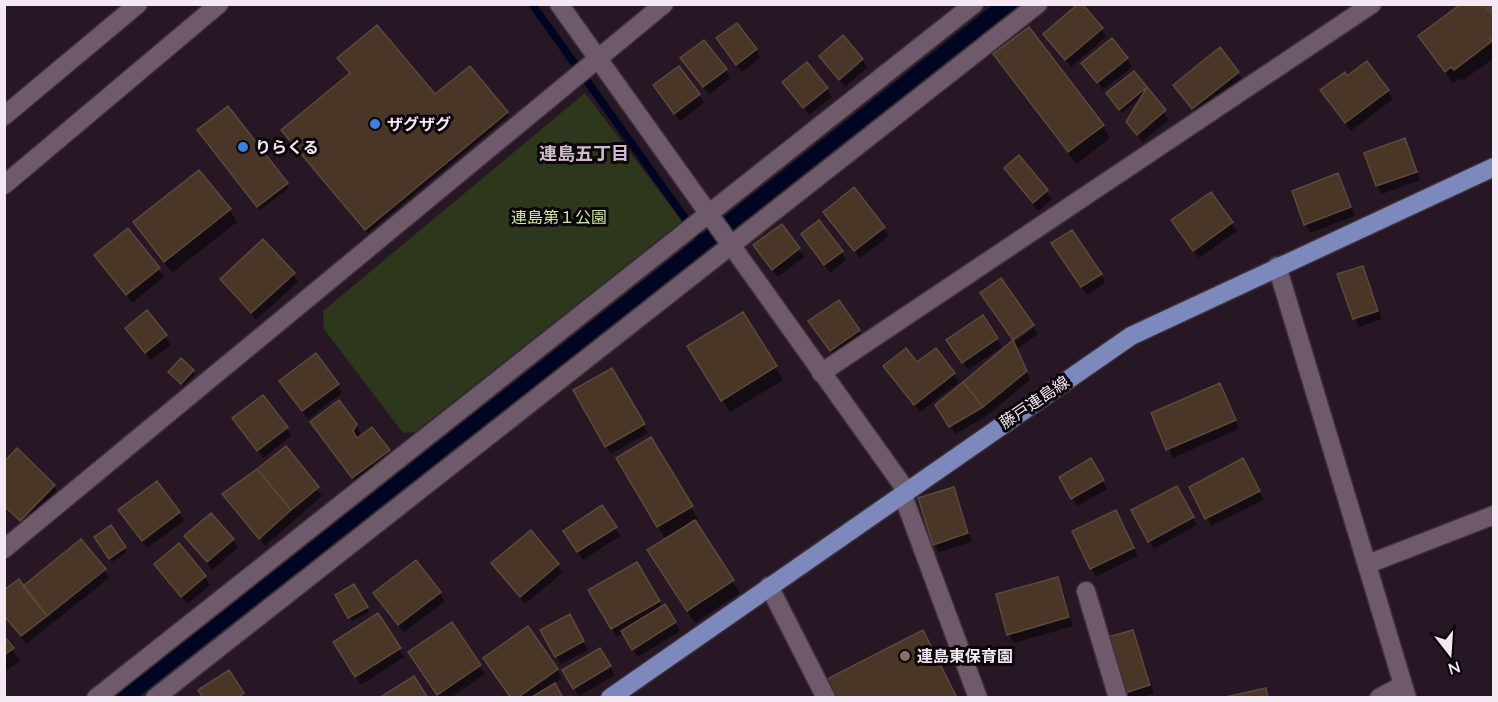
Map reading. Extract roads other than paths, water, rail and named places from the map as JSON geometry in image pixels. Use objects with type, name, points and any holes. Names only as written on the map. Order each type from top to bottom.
[{"type":"main road","name":"藤戸連島線","points":[[610,698],[1131,336],[1277,266],[1494,167]]},
{"type":"street","points":[[4,116],[138,4]]},
{"type":"street","points":[[4,185],[219,4]]},
{"type":"street","points":[[559,4],[592,64],[700,223],[729,242],[904,492],[978,698]]},
{"type":"street","points":[[4,549],[664,4]]},
{"type":"street","points":[[96,698],[700,223],[974,4]]},
{"type":"street","points":[[155,698],[729,242],[1038,4]]},
{"type":"street","points":[[822,373],[1372,4]]},
{"type":"street","points":[[1277,266],[1405,691],[1379,698]]},
{"type":"street","points":[[1368,564],[1494,515]]},
{"type":"street","points":[[769,586],[826,698]]},
{"type":"street","points":[[1086,591],[1118,698]]},
{"type":"water","points":[[993,5],[1019,5],[138,697],[113,698]]},
{"type":"waterway","points":[[532,4],[702,242]]},
{"type":"place","name":"ザグザグ","points":[[375,124]]},
{"type":"place","name":"りらくる","points":[[243,147]]},
{"type":"place","name":"連島東保育園","points":[[905,656]]},
{"type":"district","name":"連島五丁目","points":[[584,153]]},
{"type":"park label","name":"連島第１公園","points":[[559,217]]}]
